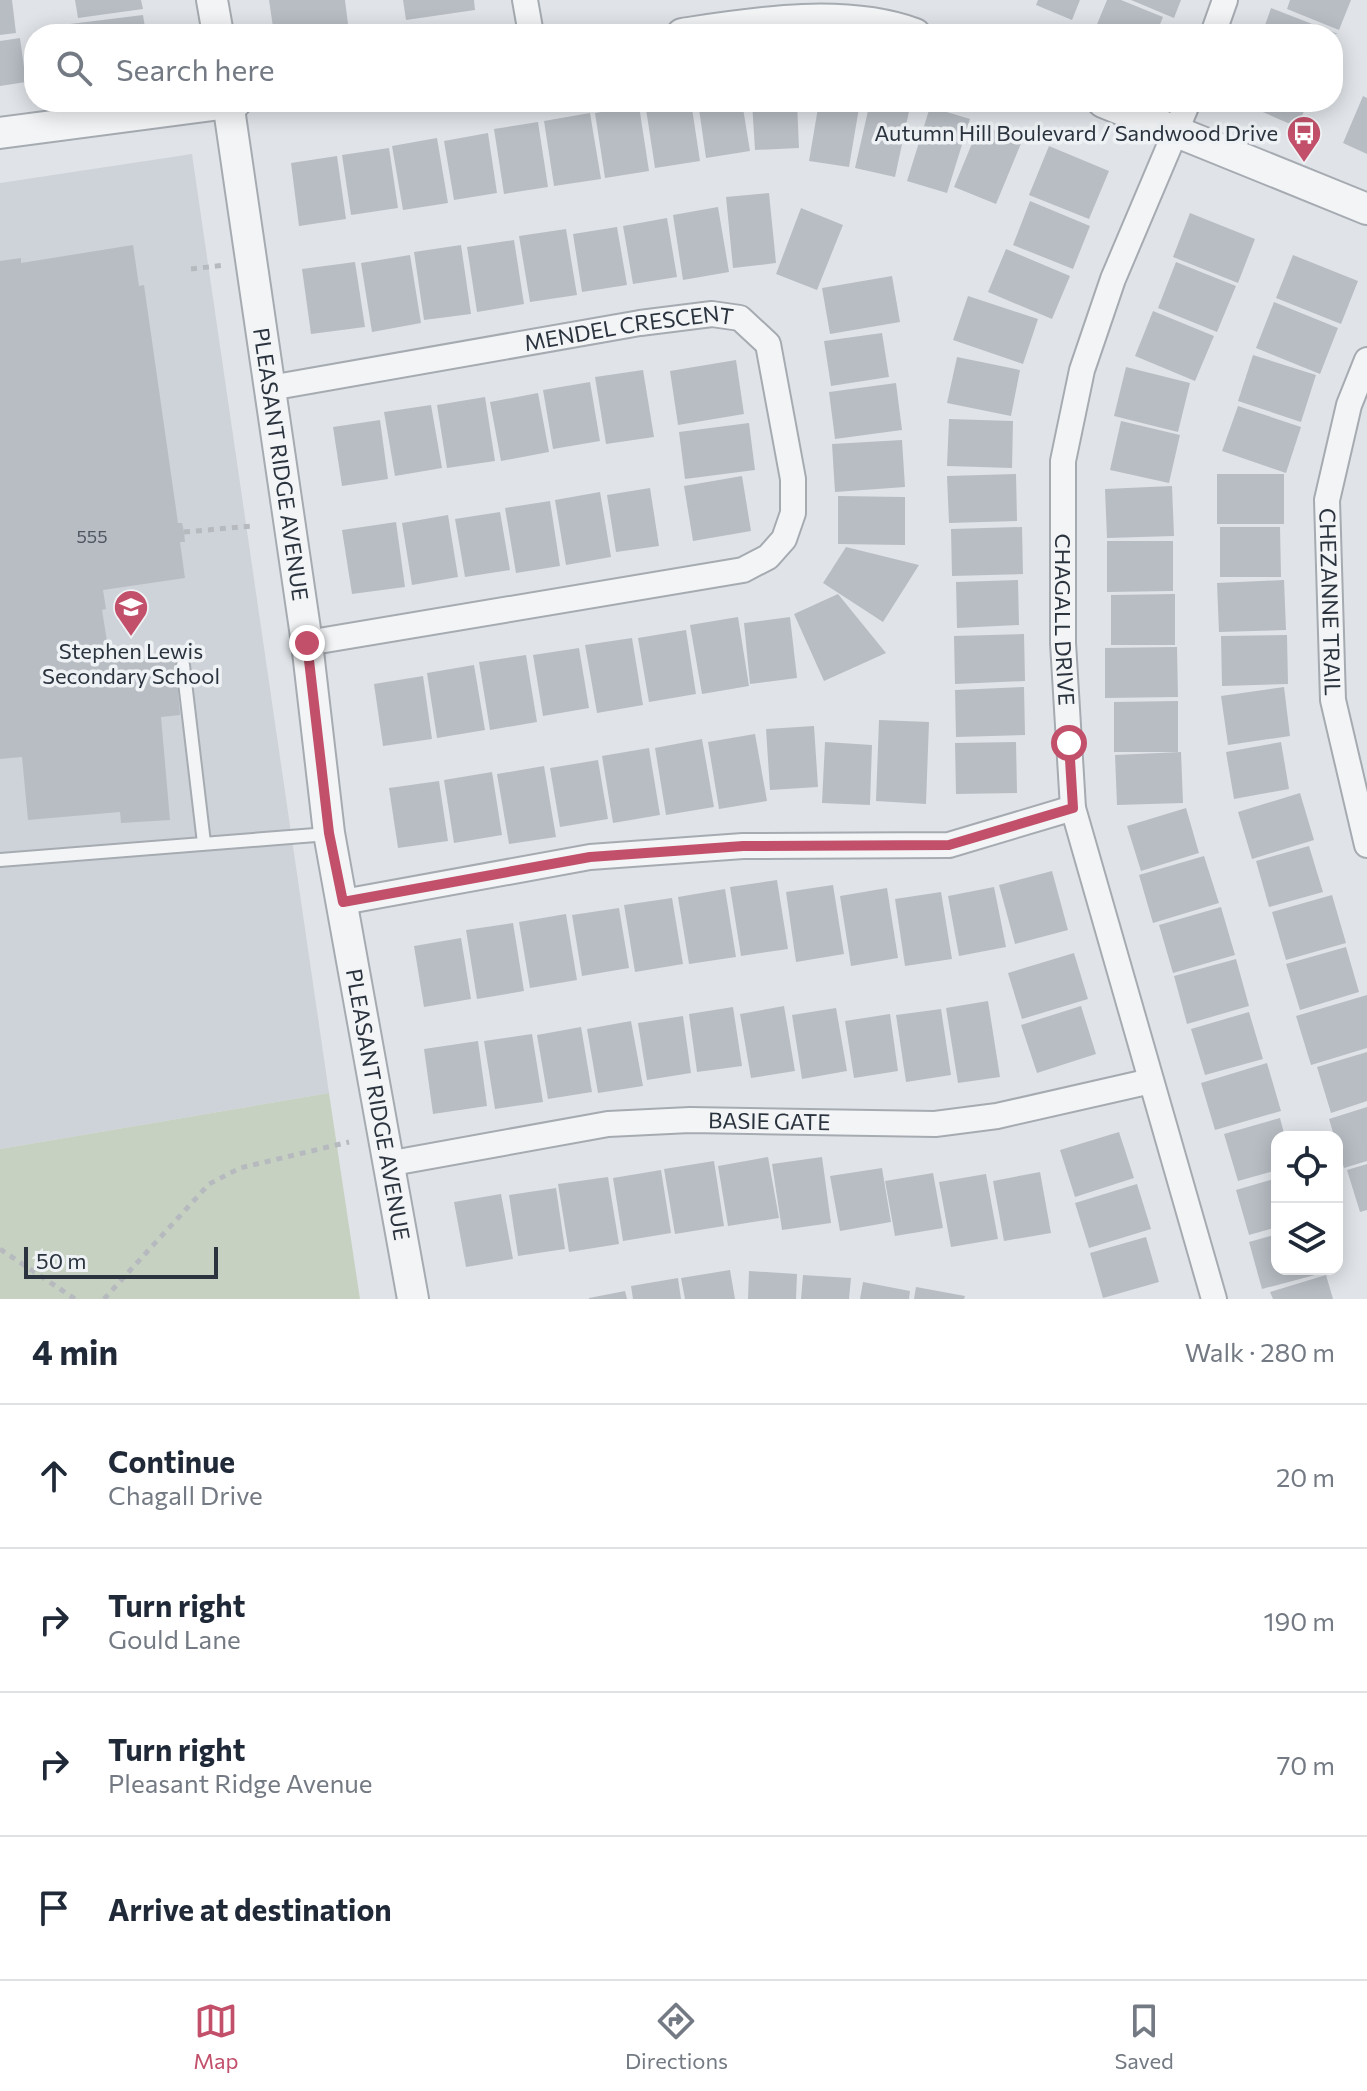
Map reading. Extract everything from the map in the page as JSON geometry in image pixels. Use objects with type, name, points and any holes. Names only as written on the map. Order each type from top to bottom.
[{"type":"street","points":[[212,0],[216,24]]},
{"type":"street","points":[[525,0],[529,24]]},
{"type":"street","points":[[1217,24],[1225,0]]},
{"type":"street","points":[[750,24],[770,21],[858,24]]},
{"type":"street","points":[[0,133],[162,112]]},
{"type":"street","name":"PLEASANT RIDGE AVENUE","points":[[232,112],[249,262],[307,643],[329,833],[413,1299]]},
{"type":"street","points":[[1128,112],[1367,209]]},
{"type":"street","name":"CHAGALL DRIVE","points":[[1183,112],[1113,279],[1082,370],[1063,461],[1063,643],[1073,808],[1214,1299]]},
{"type":"street","name":"MENDEL CRESCENT","points":[[270,388],[640,323],[712,314],[740,318],[768,344],[791,465],[793,513],[784,539],[768,557],[743,570],[307,643]]},
{"type":"street","name":"CHEZANNE TRAIL","points":[[1367,360],[1349,405],[1327,500],[1327,561],[1333,700],[1367,845]]},
{"type":"street","points":[[343,902],[590,857],[743,846],[949,845],[1073,808]]},
{"type":"street","name":"BASIE GATE","points":[[387,1164],[608,1124],[690,1120],[935,1124],[997,1116],[1151,1081]]},
{"type":"lane","points":[[183,665],[204,843]]},
{"type":"lane","points":[[0,860],[329,833]]},
{"type":"path","points":[[191,269],[249,262]]},
{"type":"path","points":[[184,532],[252,526]]},
{"type":"path","points":[[104,1299],[209,1184],[240,1168],[330,1143],[349,1142]]},
{"type":"path","points":[[0,1249],[75,1299]]},
{"type":"shaded area","name":"Stephen Lewis Secondary School","points":[[192,154],[329,1093],[0,1149],[0,183]]},
{"type":"green space","points":[[329,1093],[360,1299],[0,1299],[0,1149]]},
{"type":"building","points":[[0,0],[12,0],[16,33],[0,35]]},
{"type":"building","points":[[75,0],[141,0],[143,9],[78,18]]},
{"type":"building","points":[[269,0],[345,0],[348,24],[273,24]]},
{"type":"building","points":[[403,0],[474,0],[475,10],[406,20]]},
{"type":"building","points":[[1038,0],[1080,0],[1072,20],[1036,5]]},
{"type":"building","points":[[1107,0],[1121,0],[1163,17],[1160,24],[1097,24]]},
{"type":"building","points":[[1131,0],[1181,0],[1174,18]]},
{"type":"building","points":[[1290,0],[1351,0],[1341,24],[1324,24],[1287,9]]},
{"type":"building","points":[[1271,8],[1312,24],[1265,24]]},
{"type":"building","points":[[143,15],[144,24],[70,24]]},
{"type":"building","points":[[20,38],[24,82],[0,86],[0,41]]},
{"type":"building","points":[[1363,96],[1367,98],[1367,154],[1343,143]]},
{"type":"building","points":[[640,112],[649,171],[605,178],[595,113]]},
{"type":"building","points":[[646,112],[693,112],[700,161],[655,168]]},
{"type":"building","points":[[699,112],[744,112],[750,151],[706,158]]},
{"type":"building","points":[[753,112],[797,112],[799,148],[755,150]]},
{"type":"building","points":[[817,112],[858,112],[849,167],[809,161]]},
{"type":"building","points":[[868,112],[909,112],[895,177],[855,168]]},
{"type":"building","points":[[928,112],[947,112],[970,119],[947,193],[907,181]]},
{"type":"building","points":[[1263,112],[1304,112],[1297,127]]},
{"type":"building","points":[[590,113],[601,179],[554,186],[544,121]]},
{"type":"building","points":[[538,122],[548,187],[504,194],[494,129]]},
{"type":"building","points":[[980,124],[1022,141],[996,204],[954,187]]},
{"type":"building","points":[[488,133],[497,193],[454,200],[444,141]]},
{"type":"building","points":[[437,138],[448,203],[403,210],[392,146]]},
{"type":"building","points":[[1049,146],[1109,171],[1089,219],[1029,195]]},
{"type":"building","points":[[389,148],[398,208],[351,215],[342,155]]},
{"type":"building","points":[[337,156],[346,219],[299,226],[291,163]]},
{"type":"building","points":[[769,193],[776,263],[733,268],[726,197]]},
{"type":"building","points":[[1030,201],[1090,226],[1073,269],[1013,245]]},
{"type":"building","points":[[718,207],[729,272],[683,280],[673,215]]},
{"type":"building","points":[[801,208],[843,225],[817,290],[776,274]]},
{"type":"building","points":[[1190,213],[1255,239],[1238,283],[1173,257]]},
{"type":"building","points":[[667,218],[677,277],[633,284],[623,226]]},
{"type":"building","points":[[617,227],[627,285],[582,292],[573,234]]},
{"type":"building","points":[[566,229],[577,295],[530,302],[519,236]]},
{"type":"building","points":[[514,240],[524,304],[477,312],[467,247]]},
{"type":"building","name":"Stephen Lewis Secondary School","points":[[133,245],[139,286],[144,285],[178,523],[182,523],[184,532],[185,542],[180,542],[185,578],[103,590],[106,609],[102,610],[110,660],[175,655],[180,715],[161,717],[170,820],[121,823],[120,812],[28,820],[22,757],[0,759],[0,261],[21,258],[21,263]]},
{"type":"building","points":[[461,245],[471,314],[424,320],[414,252]]},
{"type":"building","points":[[1006,249],[1070,276],[1052,319],[988,292]]},
{"type":"building","points":[[410,255],[421,323],[372,332],[361,263]]},
{"type":"building","points":[[1293,255],[1358,281],[1341,324],[1276,298]]},
{"type":"building","points":[[355,262],[365,327],[311,334],[302,269]]},
{"type":"building","points":[[1176,262],[1236,286],[1217,332],[1158,308]]},
{"type":"building","points":[[892,276],[900,322],[830,334],[822,288]]},
{"type":"building","points":[[968,296],[1038,319],[1023,364],[953,340]]},
{"type":"building","points":[[1274,302],[1338,328],[1320,374],[1256,348]]},
{"type":"building","points":[[1153,311],[1214,336],[1195,381],[1135,356]]},
{"type":"building","points":[[882,333],[889,377],[831,386],[824,341]]},
{"type":"building","points":[[1253,355],[1316,375],[1301,422],[1238,401]]},
{"type":"building","points":[[957,357],[1020,370],[1011,416],[947,403]]},
{"type":"building","points":[[736,360],[744,414],[678,425],[670,371]]},
{"type":"building","points":[[1126,367],[1190,383],[1178,432],[1114,416]]},
{"type":"building","points":[[643,370],[654,437],[606,444],[595,377]]},
{"type":"building","points":[[590,382],[600,441],[553,449],[543,390]]},
{"type":"building","points":[[896,383],[902,430],[835,439],[829,392]]},
{"type":"building","points":[[538,393],[549,452],[501,461],[490,402]]},
{"type":"building","points":[[485,397],[495,461],[447,468],[437,405]]},
{"type":"building","points":[[431,405],[442,468],[395,476],[384,412]]},
{"type":"building","points":[[1238,406],[1301,427],[1286,473],[1222,451]]},
{"type":"building","points":[[949,419],[1013,421],[1012,468],[947,466]]},
{"type":"building","points":[[380,420],[388,479],[342,486],[333,427]]},
{"type":"building","points":[[1121,421],[1180,435],[1169,483],[1110,470]]},
{"type":"building","points":[[749,423],[755,470],[685,479],[679,432]]},
{"type":"building","points":[[902,440],[905,487],[835,492],[832,444]]},
{"type":"building","points":[[1016,474],[1017,521],[949,523],[947,476]]},
{"type":"building","points":[[1217,474],[1284,474],[1284,524],[1217,524]]},
{"type":"building","points":[[742,476],[751,531],[693,541],[684,486]]},
{"type":"building","points":[[1172,486],[1174,536],[1107,538],[1105,489]]},
{"type":"building","points":[[650,488],[659,546],[616,552],[607,495]]},
{"type":"building","points":[[600,492],[611,557],[566,565],[555,500]]},
{"type":"building","points":[[838,496],[905,497],[905,545],[838,544]]},
{"type":"building","points":[[550,501],[560,566],[516,573],[505,508]]},
{"type":"building","points":[[500,512],[510,570],[465,577],[455,519]]},
{"type":"building","points":[[448,515],[458,577],[412,585],[402,523]]},
{"type":"building","points":[[396,522],[405,587],[352,594],[342,530]]},
{"type":"building","points":[[1022,527],[1023,574],[952,576],[951,529]]},
{"type":"building","points":[[1220,527],[1280,527],[1281,577],[1220,577]]},
{"type":"building","points":[[1107,541],[1173,541],[1173,591],[1107,592]]},
{"type":"building","points":[[846,547],[919,565],[883,622],[823,583]]},
{"type":"building","points":[[1018,580],[1019,625],[957,628],[956,582]]},
{"type":"building","points":[[1284,580],[1286,630],[1219,632],[1217,583]]},
{"type":"building","points":[[838,594],[886,653],[824,681],[794,614]]},
{"type":"building","points":[[1175,594],[1175,645],[1111,645],[1111,595]]},
{"type":"building","points":[[738,617],[749,686],[702,694],[690,625]]},
{"type":"building","points":[[790,617],[797,678],[750,684],[744,623]]},
{"type":"building","points":[[686,630],[696,694],[649,702],[638,638]]},
{"type":"building","points":[[1024,634],[1025,681],[955,684],[954,636]]},
{"type":"building","points":[[1287,635],[1288,684],[1222,686],[1221,636]]},
{"type":"building","points":[[632,638],[643,705],[597,713],[585,645]]},
{"type":"building","points":[[1177,647],[1178,697],[1105,698],[1105,648]]},
{"type":"building","points":[[579,648],[589,708],[543,716],[533,655]]},
{"type":"building","points":[[526,655],[537,722],[490,730],[479,662]]},
{"type":"building","points":[[474,665],[485,730],[437,738],[427,673]]},
{"type":"building","points":[[423,676],[432,739],[383,746],[374,684]]},
{"type":"building","points":[[1024,687],[1025,735],[956,737],[955,690]]},
{"type":"building","points":[[1284,687],[1290,736],[1228,745],[1221,696]]},
{"type":"building","points":[[1178,701],[1178,752],[1114,752],[1114,702]]},
{"type":"building","points":[[879,720],[929,722],[926,804],[876,801]]},
{"type":"building","points":[[814,726],[818,787],[770,790],[766,729]]},
{"type":"building","points":[[755,734],[767,801],[719,809],[708,742]]},
{"type":"building","points":[[702,739],[714,807],[666,815],[655,748]]},
{"type":"building","points":[[825,742],[872,745],[870,805],[822,803]]},
{"type":"building","points":[[1016,742],[1017,793],[956,794],[955,743]]},
{"type":"building","points":[[1281,742],[1289,789],[1234,799],[1226,752]]},
{"type":"building","points":[[649,748],[660,815],[613,823],[602,756]]},
{"type":"building","points":[[1181,752],[1183,803],[1117,805],[1115,755]]},
{"type":"building","points":[[598,760],[608,819],[560,827],[550,768]]},
{"type":"building","points":[[544,766],[556,837],[509,844],[497,774]]},
{"type":"building","points":[[492,772],[502,835],[454,843],[444,780]]},
{"type":"building","points":[[439,781],[448,841],[398,848],[389,788]]},
{"type":"building","points":[[1300,793],[1314,840],[1252,859],[1238,812]]},
{"type":"building","points":[[1186,808],[1199,853],[1141,871],[1127,826]]},
{"type":"building","points":[[1309,846],[1323,892],[1269,907],[1256,861]]},
{"type":"building","points":[[1204,856],[1219,903],[1153,923],[1139,875]]},
{"type":"building","points":[[1052,871],[1068,930],[1015,944],[999,885]]},
{"type":"building","points":[[777,880],[788,949],[741,956],[730,887]]},
{"type":"building","points":[[833,885],[844,954],[796,962],[786,892]]},
{"type":"building","points":[[994,887],[1006,947],[959,956],[948,896]]},
{"type":"building","points":[[887,888],[898,958],[851,966],[840,896]]},
{"type":"building","points":[[725,889],[736,957],[689,964],[678,897]]},
{"type":"building","points":[[941,892],[952,959],[905,966],[895,899]]},
{"type":"building","points":[[1332,895],[1346,943],[1286,960],[1272,912]]},
{"type":"building","points":[[672,898],[683,964],[635,972],[624,905]]},
{"type":"building","points":[[1221,907],[1235,955],[1173,973],[1159,925]]},
{"type":"building","points":[[619,908],[629,968],[582,976],[572,915]]},
{"type":"building","points":[[566,914],[577,980],[530,988],[519,922]]},
{"type":"building","points":[[513,923],[524,991],[477,999],[466,930]]},
{"type":"building","points":[[461,938],[471,999],[424,1007],[414,946]]},
{"type":"building","points":[[1346,947],[1359,992],[1300,1010],[1286,964]]},
{"type":"building","points":[[1074,953],[1088,999],[1022,1019],[1008,973]]},
{"type":"building","points":[[1236,959],[1249,1006],[1187,1024],[1174,976]]},
{"type":"building","points":[[1367,995],[1367,1048],[1311,1065],[1296,1016]]},
{"type":"building","points":[[988,1001],[1000,1077],[958,1083],[946,1008]]},
{"type":"building","points":[[784,1006],[795,1071],[751,1078],[740,1014]]},
{"type":"building","points":[[1081,1006],[1096,1054],[1037,1073],[1021,1025]]},
{"type":"building","points":[[733,1007],[742,1066],[697,1072],[689,1014]]},
{"type":"building","points":[[836,1008],[847,1071],[802,1079],[792,1015]]},
{"type":"building","points":[[941,1009],[951,1075],[906,1082],[896,1015]]},
{"type":"building","points":[[1249,1012],[1263,1059],[1205,1075],[1191,1029]]},
{"type":"building","points":[[890,1014],[898,1071],[854,1078],[845,1021]]},
{"type":"building","points":[[683,1016],[691,1073],[647,1080],[638,1023]]},
{"type":"building","points":[[631,1021],[643,1086],[598,1093],[587,1029]]},
{"type":"building","points":[[581,1027],[592,1092],[548,1099],[537,1035]]},
{"type":"building","points":[[532,1034],[543,1102],[495,1109],[484,1041]]},
{"type":"building","points":[[478,1041],[487,1106],[433,1114],[424,1049]]},
{"type":"building","points":[[1367,1052],[1367,1101],[1331,1113],[1317,1067]]},
{"type":"building","points":[[1267,1063],[1281,1111],[1215,1130],[1201,1083]]},
{"type":"building","points":[[1367,1107],[1367,1161],[1344,1168],[1343,1131],[1333,1131],[1329,1119]]},
{"type":"building","points":[[1280,1118],[1283,1131],[1271,1131],[1271,1172],[1238,1181],[1224,1134]]},
{"type":"building","points":[[1119,1132],[1134,1178],[1075,1197],[1060,1150]]},
{"type":"building","points":[[768,1157],[779,1218],[728,1226],[718,1166]]},
{"type":"building","points":[[822,1157],[831,1223],[782,1230],[772,1164]]},
{"type":"building","points":[[714,1161],[724,1226],[675,1234],[664,1169]]},
{"type":"building","points":[[1367,1164],[1367,1210],[1360,1212],[1347,1170]]},
{"type":"building","points":[[882,1168],[891,1222],[840,1231],[830,1176]]},
{"type":"building","points":[[661,1170],[671,1233],[623,1241],[613,1178]]},
{"type":"building","points":[[1040,1172],[1051,1233],[1004,1241],[993,1181]]},
{"type":"building","points":[[933,1173],[943,1228],[895,1236],[885,1181]]},
{"type":"building","points":[[986,1174],[998,1239],[951,1247],[939,1182]]},
{"type":"building","points":[[608,1177],[619,1244],[569,1252],[558,1184]]},
{"type":"building","points":[[1271,1180],[1271,1229],[1249,1235],[1236,1190]]},
{"type":"building","points":[[1137,1184],[1151,1229],[1089,1248],[1075,1203]]},
{"type":"building","points":[[556,1188],[565,1249],[518,1256],[509,1195]]},
{"type":"building","points":[[501,1194],[513,1259],[466,1267],[454,1202]]},
{"type":"building","points":[[1271,1236],[1271,1275],[1315,1275],[1262,1289],[1249,1242]]},
{"type":"building","points":[[1146,1237],[1159,1282],[1103,1298],[1090,1253]]},
{"type":"building","points":[[730,1270],[735,1299],[685,1299],[681,1278]]},
{"type":"building","points":[[749,1271],[797,1274],[796,1299],[748,1299]]},
{"type":"building","points":[[803,1275],[851,1278],[849,1299],[801,1299]]},
{"type":"building","points":[[1326,1275],[1333,1299],[1273,1299],[1270,1292]]},
{"type":"building","points":[[678,1278],[681,1299],[633,1299],[631,1286]]},
{"type":"building","points":[[863,1282],[910,1291],[909,1299],[860,1299]]},
{"type":"building","points":[[916,1287],[965,1296],[964,1299],[914,1299]]},
{"type":"building","points":[[625,1291],[627,1299],[589,1299],[589,1298]]},
{"type":"place","name":"Autumn Hill Boulevard / Sandwood Drive","points":[[1304,164]]},
{"type":"place","name":"Stephen Lewis Secondary School","points":[[131,638]]},
{"type":"route","points":[[307,643],[329,833],[343,902],[590,857],[743,846],[949,845],[1073,808],[1069,743]]}]
